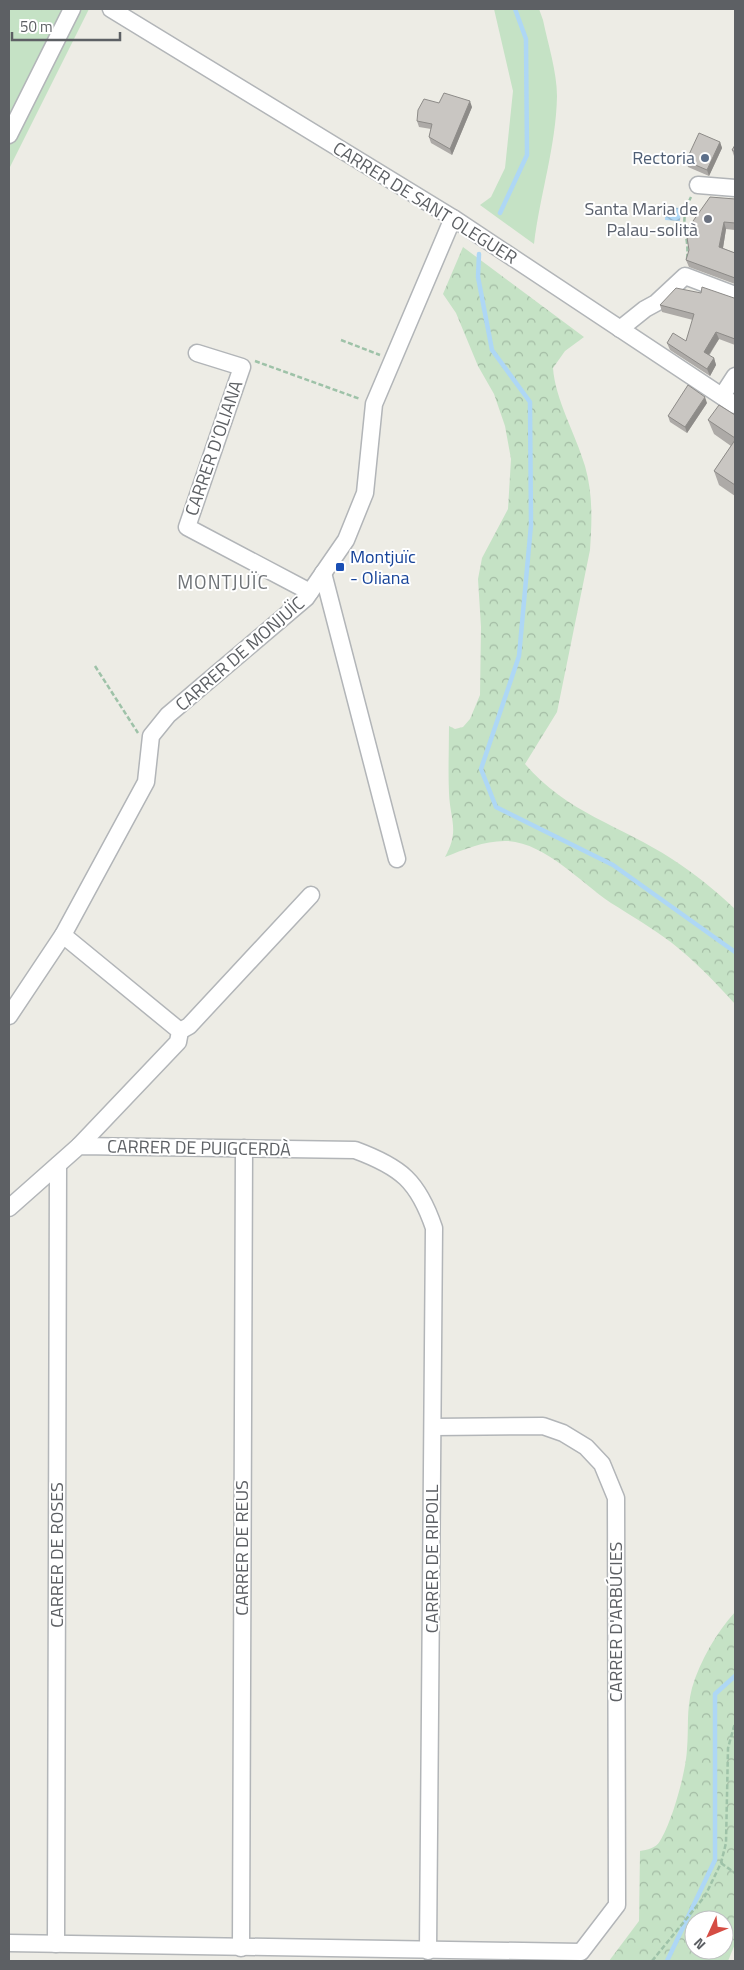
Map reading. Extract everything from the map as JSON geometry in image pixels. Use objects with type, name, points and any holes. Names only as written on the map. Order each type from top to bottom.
[{"type":"street","points":[[9,135],[72,9]]},
{"type":"street","name":"CARRER DE SANT OLEGUER","points":[[111,9],[453,218],[729,400]]},
{"type":"street","points":[[698,184],[735,188]]},
{"type":"street","name":"CARRER DE MONJUÏC","points":[[151,736],[168,715],[310,592],[346,540],[365,493],[374,404],[453,218]]},
{"type":"street","points":[[620,329],[645,309],[656,304],[685,276],[735,295]]},
{"type":"street","name":"CARRER D'OLIANA","points":[[197,353],[242,367],[187,527],[310,592]]},
{"type":"street","points":[[729,400],[735,376]]},
{"type":"street","points":[[323,573],[397,859]]},
{"type":"street","points":[[9,1016],[63,935],[146,782],[151,736]]},
{"type":"street","points":[[180,1031],[189,1026],[311,896]]},
{"type":"street","points":[[63,935],[180,1031]]},
{"type":"street","points":[[9,1208],[79,1146],[178,1042],[180,1031]]},
{"type":"street","name":"CARRER DE PUIGCERDÀ","points":[[79,1146],[355,1150],[386,1161],[405,1176]]},
{"type":"street","name":"CARRER DE REUS","points":[[241,1948],[244,1148]]},
{"type":"street","name":"CARRER DE ROSES","points":[[56,1944],[58,1165]]},
{"type":"street","name":"CARRER DE RIPOLL","points":[[405,1176],[425,1200],[434,1228],[428,1951]]},
{"type":"street","name":"CARRER D'ARBÚCIES","points":[[428,1951],[581,1952],[617,1905],[616,1498],[602,1464],[586,1447],[563,1433],[543,1426],[433,1426]]},
{"type":"street","points":[[9,1943],[428,1951]]},
{"type":"path","points":[[685,276],[688,254],[683,225],[686,206],[698,184]]},
{"type":"path","points":[[341,340],[393,360]]},
{"type":"path","points":[[242,367],[249,359],[374,404]]},
{"type":"path","points":[[95,666],[137,733],[151,736]]},
{"type":"path","points":[[652,1961],[705,1896],[721,1863],[726,1843],[728,1748],[735,1723]]},
{"type":"path","points":[[721,1863],[735,1873]]},
{"type":"green space","points":[[9,9],[89,9],[9,169]]},
{"type":"green space","points":[[494,9],[539,9],[554,68],[557,96],[554,134],[534,244],[480,205],[491,197],[505,168],[513,91]]},
{"type":"green space","points":[[463,247],[584,337],[565,351],[553,368],[566,417],[588,476],[591,508],[590,550],[557,712],[525,764],[558,795],[576,807],[672,859],[705,882],[735,909],[735,1004],[705,972],[672,943],[611,903],[563,866],[536,849],[522,844],[500,841],[476,846],[445,857],[450,848],[453,832],[449,793],[449,726],[455,729],[463,727],[470,719],[480,695],[481,627],[478,579],[482,558],[508,509],[511,459],[505,426],[494,394],[478,366],[456,313],[443,294]]},
{"type":"green space","points":[[735,1612],[735,1944],[734,1946],[734,1910],[684,1910],[684,1960],[728,1961],[609,1961],[639,1921],[640,1851],[651,1848],[658,1843],[665,1833],[669,1822],[678,1796],[686,1759],[688,1712],[692,1688],[704,1658],[715,1638]]},
{"type":"water","points":[[666,207],[681,208],[680,221],[665,220]]},
{"type":"building","points":[[444,93],[470,101],[450,149],[429,137],[432,124],[417,121],[418,110],[424,99],[439,103]]},
{"type":"building","name":"Rectoria","points":[[699,133],[720,142],[707,170],[686,161]]},
{"type":"building","points":[[710,197],[735,199],[735,223],[724,222],[719,247],[735,253],[735,278],[686,260],[689,250],[686,231]]},
{"type":"building","points":[[702,287],[735,297],[735,339],[716,332],[704,352],[714,358],[707,369],[667,343],[673,333],[686,341],[694,314],[660,305],[676,288],[701,293]]},
{"type":"building","points":[[688,385],[705,397],[685,427],[668,416]]},
{"type":"building","points":[[719,405],[735,415],[735,438],[708,420]]},
{"type":"building","points":[[735,440],[735,485],[714,471]]},
{"type":"waterway","points":[[500,213],[527,155],[526,39],[515,9]]},
{"type":"waterway","points":[[479,254],[478,277],[492,350],[530,402],[531,525],[519,656],[481,769],[496,807],[613,865],[735,952]]},
{"type":"waterway","points":[[667,1961],[715,1860],[715,1694],[735,1676]]},
{"type":"place","name":"Rectoria","points":[[705,158]]},
{"type":"place","name":"Santa Maria de Palau-solità","points":[[708,219]]},
{"type":"place","name":"Montjuïc - Oliana","points":[[340,567]]},
{"type":"district","name":"MONTJUÏC","points":[[223,582]]}]
